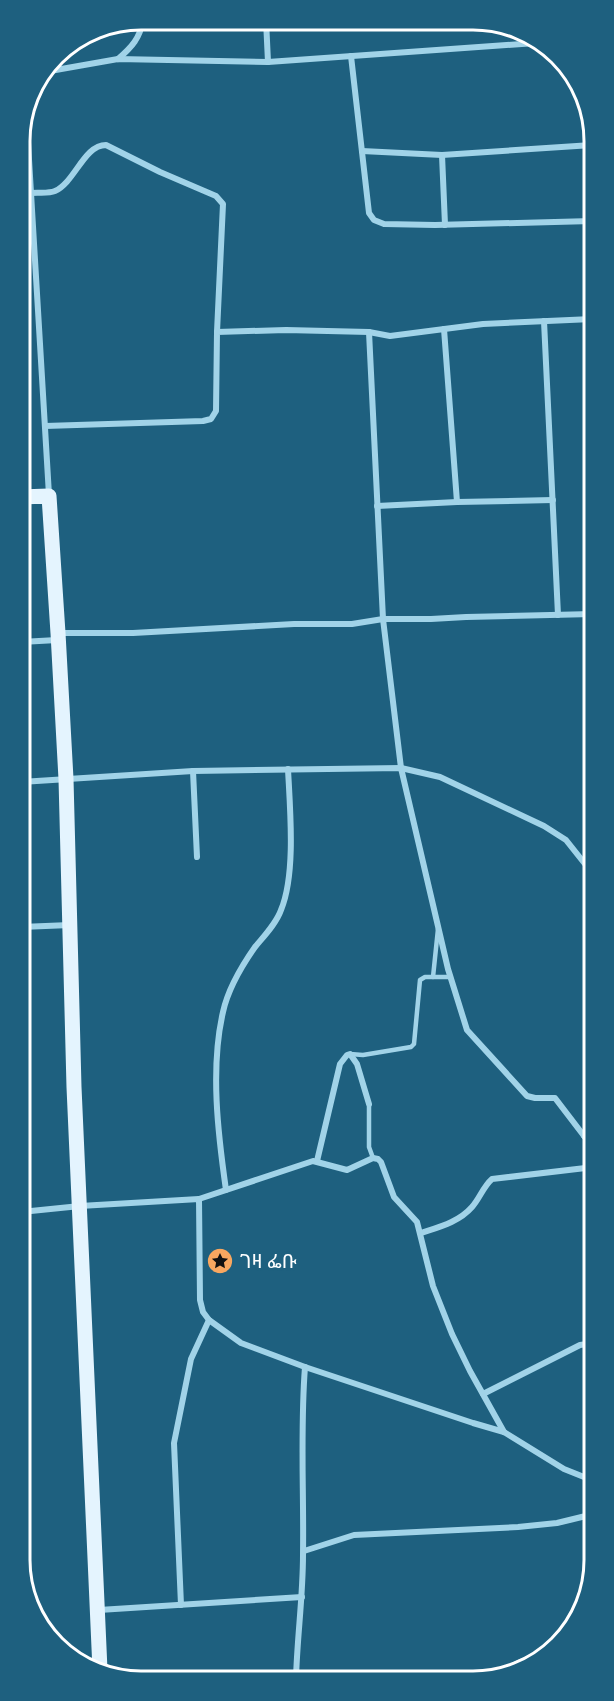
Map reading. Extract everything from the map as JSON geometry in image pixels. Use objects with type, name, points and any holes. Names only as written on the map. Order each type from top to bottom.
[{"type":"main road","points":[[30,497],[49,496],[58,637],[66,779],[74,1087],[100,1663]]},
{"type":"street","points":[[118,58],[134,46],[141,30]]},
{"type":"street","points":[[266,30],[268,62]]},
{"type":"street","points":[[53,72],[118,58],[268,62],[521,40]]},
{"type":"street","points":[[351,56],[369,213],[374,220],[384,224],[445,225],[584,221]]},
{"type":"street","points":[[31,193],[56,190],[76,171],[95,147],[106,145],[216,196],[223,204],[218,269],[216,411],[211,419],[45,426]]},
{"type":"street","points":[[362,151],[442,155],[584,146]]},
{"type":"street","points":[[442,155],[445,225]]},
{"type":"street","points":[[30,176],[49,496]]},
{"type":"street","points":[[217,332],[286,330],[369,332],[390,336],[483,324],[584,319]]},
{"type":"street","points":[[544,321],[558,615]]},
{"type":"street","points":[[444,329],[457,502]]},
{"type":"street","points":[[369,332],[383,619],[400,768],[450,977],[467,1030],[478,1044],[527,1096],[555,1098],[584,1136]]},
{"type":"street","points":[[377,506],[553,500]]},
{"type":"street","points":[[30,641],[58,637],[294,624],[352,624],[383,619],[431,620],[584,614]]},
{"type":"street","points":[[30,781],[193,771],[400,768],[440,777],[544,826],[566,840],[584,863]]},
{"type":"street","points":[[226,1190],[217,1115],[217,1072],[223,1012],[234,980],[282,909],[289,870],[288,769]]},
{"type":"street","points":[[193,771],[197,857]]},
{"type":"street","points":[[30,927],[71,925]]},
{"type":"street","points":[[317,1161],[340,1064],[347,1055],[351,1054],[357,1064],[369,1104]]},
{"type":"street","points":[[30,1211],[199,1199],[317,1161],[347,1170],[373,1158],[378,1159],[394,1197],[413,1216],[421,1233],[433,1286],[448,1324],[470,1371],[504,1432]]},
{"type":"street","points":[[421,1233],[444,1226],[461,1217],[473,1206],[492,1179],[584,1168]]},
{"type":"street","points":[[199,1199],[200,1300],[202,1312],[208,1320],[241,1343],[305,1367],[504,1432],[564,1469],[584,1476]]},
{"type":"street","points":[[181,1605],[174,1443],[191,1359],[208,1320]]},
{"type":"street","points":[[483,1394],[584,1344]]},
{"type":"street","points":[[296,1671],[297,1634],[302,1596],[304,1498],[302,1424],[305,1367]]},
{"type":"street","points":[[303,1551],[354,1535],[378,1532],[518,1527],[557,1523],[584,1516]]},
{"type":"street","points":[[97,1610],[302,1596]]},
{"type":"lane","points":[[433,977],[438,928]]},
{"type":"lane","points":[[351,1054],[363,1055],[411,1047],[414,1044],[420,980],[424,977],[450,977]]},
{"type":"lane","points":[[369,1104],[369,1147],[373,1158]]},
{"type":"place","name":"ገዛ ፌቡ","points":[[220,1261]]}]
